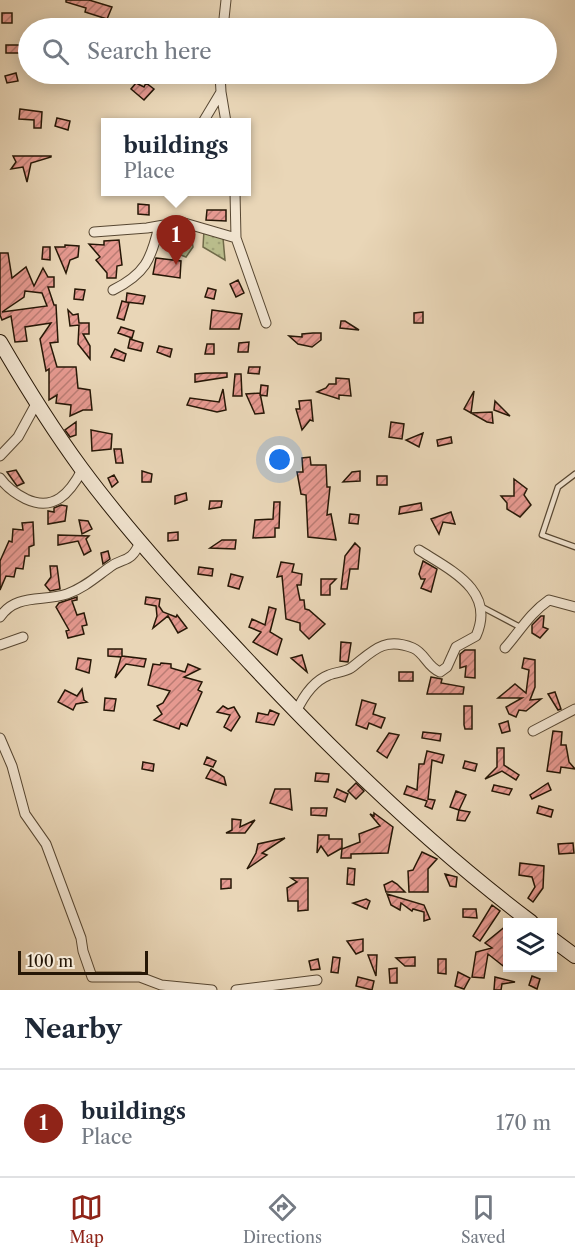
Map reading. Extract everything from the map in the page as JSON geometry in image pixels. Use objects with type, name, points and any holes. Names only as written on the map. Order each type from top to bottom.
[{"type":"main road","points":[[0,342],[36,404],[82,470],[140,542],[296,712],[393,807],[526,918]]},
{"type":"main road","points":[[557,943],[575,956]]},
{"type":"street","points":[[224,18],[226,0]]},
{"type":"street","points":[[221,84],[225,118]]},
{"type":"street","points":[[206,118],[221,92]]},
{"type":"street","points":[[235,196],[236,238],[266,323]]},
{"type":"street","points":[[94,232],[181,222],[236,238]]},
{"type":"street","points":[[113,290],[138,276],[145,267],[159,226]]},
{"type":"street","points":[[0,456],[18,437],[36,404]]},
{"type":"street","points":[[0,478],[16,494],[37,504],[47,504],[66,495],[82,470]]},
{"type":"street","points":[[0,617],[9,606],[23,600],[52,598],[88,583],[111,566],[123,563],[136,551],[140,542]]},
{"type":"street","points":[[296,712],[307,692],[325,676],[351,668],[369,651],[382,646],[399,645],[414,649],[434,670],[444,670],[456,647],[476,636],[483,616],[482,607],[470,587],[419,550]]},
{"type":"street","points":[[505,648],[522,629],[530,613],[549,600],[575,607]]},
{"type":"street","points":[[0,645],[23,637]]},
{"type":"street","points":[[533,730],[575,710]]},
{"type":"street","points":[[0,738],[12,766],[25,814],[46,844],[81,938],[92,977],[140,977],[161,985],[212,990]]},
{"type":"street","points":[[236,990],[317,980]]},
{"type":"lane","points":[[575,474],[558,487],[542,535],[575,547]]},
{"type":"lane","points":[[482,607],[522,629]]},
{"type":"green space","points":[[170,229],[191,234],[193,247],[186,257],[173,252]]},
{"type":"green space","points":[[204,230],[223,238],[225,260],[203,247]]},
{"type":"building","points":[[66,0],[89,0],[112,7],[107,18],[104,18],[85,12],[86,8],[66,2]]},
{"type":"building","points":[[2,13],[12,13],[12,23],[2,23]]},
{"type":"building","points":[[6,45],[18,45],[18,53],[6,53]]},
{"type":"building","points":[[16,73],[18,81],[7,83],[5,76]]},
{"type":"building","points":[[135,84],[144,87],[147,84],[154,89],[144,100],[131,89]]},
{"type":"building","points":[[20,109],[42,112],[41,128],[34,128],[34,120],[19,119]]},
{"type":"building","points":[[57,118],[70,121],[68,130],[55,126]]},
{"type":"building","points":[[13,156],[51,157],[31,163],[27,182],[23,167],[11,169],[16,162]]},
{"type":"building","points":[[138,204],[149,205],[149,215],[138,214]]},
{"type":"building","points":[[207,210],[226,210],[226,221],[206,220]]},
{"type":"building","points":[[119,240],[122,265],[117,266],[116,278],[107,278],[107,273],[96,260],[100,257],[89,244],[104,245],[104,241]]},
{"type":"building","points":[[65,245],[79,246],[78,257],[70,260],[66,273],[55,247],[65,247]]},
{"type":"building","points":[[43,247],[50,247],[50,260],[42,259]]},
{"type":"building","points":[[0,253],[8,253],[12,278],[26,267],[34,286],[43,268],[48,277],[54,277],[54,287],[48,287],[54,305],[56,305],[58,342],[50,343],[57,367],[76,367],[78,388],[90,390],[92,410],[83,410],[70,416],[71,405],[56,403],[57,395],[49,400],[49,369],[46,371],[40,339],[51,323],[25,327],[27,341],[15,342],[11,316],[2,320],[0,315]],"holes":[[[25,291],[42,293],[47,306],[2,312],[24,297]]]},
{"type":"building","points":[[156,258],[181,261],[180,278],[153,274]]},
{"type":"building","points":[[238,280],[244,293],[236,297],[230,284]]},
{"type":"building","points":[[208,288],[216,290],[214,299],[205,297]]},
{"type":"building","points":[[75,289],[85,290],[83,300],[74,299]]},
{"type":"building","points":[[127,293],[145,296],[143,304],[126,302]]},
{"type":"building","points":[[122,301],[129,303],[124,320],[117,318]]},
{"type":"building","points":[[68,310],[73,315],[78,314],[79,323],[89,323],[89,334],[83,334],[90,346],[90,359],[78,344],[79,325],[70,326]]},
{"type":"building","points":[[212,310],[242,314],[239,329],[210,329]]},
{"type":"building","points":[[423,312],[423,323],[414,323],[414,313]]},
{"type":"building","points":[[341,321],[345,321],[359,330],[340,328]]},
{"type":"building","points":[[121,327],[134,331],[132,338],[118,333]]},
{"type":"building","points":[[321,333],[321,340],[312,347],[298,344],[289,336],[302,337],[302,334]]},
{"type":"building","points":[[130,339],[143,343],[141,351],[128,348]]},
{"type":"building","points":[[249,342],[248,352],[238,352],[239,343]]},
{"type":"building","points":[[207,344],[214,344],[214,354],[205,354]]},
{"type":"building","points":[[159,346],[172,349],[170,357],[157,352]]},
{"type":"building","points":[[115,349],[126,354],[124,361],[111,357]]},
{"type":"building","points":[[249,367],[260,367],[259,374],[248,373]]},
{"type":"building","points":[[227,373],[227,377],[195,382],[195,374]]},
{"type":"building","points":[[235,374],[241,374],[242,396],[233,396]]},
{"type":"building","points":[[336,378],[349,379],[351,396],[339,395],[339,399],[317,392],[329,384],[336,384]]},
{"type":"building","points":[[261,385],[268,386],[267,396],[260,395]]},
{"type":"building","points":[[223,389],[226,410],[217,412],[187,405],[190,398],[219,402]]},
{"type":"building","points":[[474,391],[471,413],[464,409]]},
{"type":"building","points":[[260,393],[264,413],[255,414],[246,394]]},
{"type":"building","points":[[311,400],[313,421],[310,420],[302,430],[296,409],[300,409],[299,401]]},
{"type":"building","points":[[495,401],[510,416],[494,410]]},
{"type":"building","points":[[492,412],[493,423],[487,422],[471,413]]},
{"type":"building","points":[[76,422],[76,435],[70,437],[65,430]]},
{"type":"building","points":[[391,422],[404,424],[402,439],[389,437]]},
{"type":"building","points":[[91,430],[112,434],[111,449],[92,451]]},
{"type":"building","points":[[423,433],[419,447],[406,440]]},
{"type":"building","points":[[451,437],[452,443],[438,446],[437,440]]},
{"type":"building","points":[[114,449],[121,449],[123,463],[116,463]]},
{"type":"building","points":[[310,457],[311,465],[326,465],[327,487],[330,487],[327,515],[331,514],[336,540],[308,537],[306,495],[301,494],[297,472],[303,472],[302,458]]},
{"type":"building","points":[[16,470],[24,483],[17,486],[7,472]]},
{"type":"building","points":[[142,471],[152,474],[151,482],[142,482]]},
{"type":"building","points":[[360,471],[360,481],[343,482],[352,472]]},
{"type":"building","points":[[114,475],[118,482],[112,487],[108,478]]},
{"type":"building","points":[[377,476],[387,476],[387,485],[377,485]]},
{"type":"building","points":[[514,479],[527,489],[524,495],[531,505],[520,517],[507,509],[507,503],[501,496],[514,496]]},
{"type":"building","points":[[186,493],[187,500],[175,504],[175,496]]},
{"type":"building","points":[[210,501],[222,501],[221,507],[209,509]]},
{"type":"building","points":[[274,502],[280,502],[279,528],[275,528],[275,537],[253,538],[255,520],[273,519]]},
{"type":"building","points":[[421,503],[422,510],[399,514],[400,507]]},
{"type":"building","points":[[61,505],[67,506],[65,521],[48,524],[48,511],[54,512],[54,508]]},
{"type":"building","points":[[451,512],[455,524],[443,522],[439,534],[431,519]]},
{"type":"building","points":[[350,514],[359,515],[358,524],[349,523]]},
{"type":"building","points":[[79,520],[88,521],[92,529],[82,534]]},
{"type":"building","points":[[33,522],[34,545],[29,547],[29,556],[25,556],[23,569],[16,568],[14,577],[6,576],[0,590],[0,561],[9,541],[12,542],[13,529],[23,530],[22,523]]},
{"type":"building","points":[[178,532],[178,540],[168,541],[168,533]]},
{"type":"building","points":[[58,535],[89,536],[86,539],[91,551],[84,555],[78,541],[58,545]]},
{"type":"building","points":[[222,540],[236,540],[235,549],[210,548]]},
{"type":"building","points":[[355,543],[360,548],[358,569],[350,569],[347,589],[341,589],[345,556]]},
{"type":"building","points":[[108,551],[110,559],[103,564],[101,553]]},
{"type":"building","points":[[423,561],[437,569],[431,592],[421,588],[425,579],[421,579],[419,574]]},
{"type":"building","points":[[281,562],[294,564],[292,572],[302,574],[301,585],[297,585],[300,600],[304,600],[305,609],[325,624],[309,639],[300,630],[300,623],[286,619],[282,576],[277,577]]},
{"type":"building","points":[[50,566],[57,566],[60,589],[50,591],[45,585],[51,577]]},
{"type":"building","points":[[199,567],[213,569],[212,576],[198,574]]},
{"type":"building","points":[[231,574],[243,577],[239,589],[228,586]]},
{"type":"building","points":[[321,579],[336,579],[330,585],[330,595],[321,595]]},
{"type":"building","points":[[77,597],[77,600],[72,601],[77,615],[84,613],[87,625],[82,626],[84,634],[68,638],[66,631],[69,630],[56,607],[59,603]]},
{"type":"building","points":[[146,597],[160,599],[159,606],[163,612],[176,617],[177,615],[187,628],[178,633],[168,616],[153,628],[157,616],[156,606],[145,604]]},
{"type":"building","points":[[269,607],[276,609],[270,632],[282,639],[277,655],[253,642],[261,632],[249,627],[252,619],[265,625]]},
{"type":"building","points":[[544,616],[543,627],[548,629],[540,638],[532,633],[532,625]]},
{"type":"building","points":[[341,642],[351,643],[348,662],[340,661]]},
{"type":"building","points":[[108,649],[122,649],[122,656],[146,659],[144,667],[126,664],[115,678],[121,657],[108,656]]},
{"type":"building","points":[[465,650],[475,650],[475,678],[465,677],[466,666],[460,668],[460,654]]},
{"type":"building","points":[[302,655],[307,672],[291,658]]},
{"type":"building","points":[[78,658],[91,660],[89,673],[76,669]]},
{"type":"building","points":[[524,658],[535,660],[535,687],[530,700],[541,699],[526,711],[519,710],[516,717],[509,714],[506,707],[522,698],[498,698],[515,684],[526,693],[529,670],[522,668]]},
{"type":"building","points":[[161,663],[171,664],[171,668],[185,672],[188,664],[200,669],[184,677],[202,682],[198,690],[202,692],[187,726],[181,723],[179,729],[154,720],[162,714],[157,706],[163,703],[170,691],[148,685],[153,664],[160,665]]},
{"type":"building","points":[[399,672],[413,672],[413,681],[399,681]]},
{"type":"building","points":[[431,677],[442,679],[441,683],[464,687],[463,694],[427,694]]},
{"type":"building","points":[[82,689],[84,700],[87,702],[76,704],[73,710],[58,702],[65,690],[77,696]]},
{"type":"building","points":[[555,692],[561,709],[558,710],[548,694]]},
{"type":"building","points":[[105,698],[116,699],[114,711],[104,710]]},
{"type":"building","points":[[362,700],[376,704],[373,714],[385,718],[381,728],[369,723],[367,729],[356,725]]},
{"type":"building","points":[[223,706],[228,709],[234,707],[240,717],[231,731],[224,727],[230,715],[217,712]]},
{"type":"building","points":[[464,706],[472,706],[472,729],[465,729]]},
{"type":"building","points":[[270,710],[279,714],[274,725],[256,722],[258,713],[268,715]]},
{"type":"building","points":[[508,721],[510,731],[502,733],[499,724]]},
{"type":"building","points":[[553,731],[562,732],[561,745],[566,745],[569,762],[575,769],[561,767],[560,773],[547,771]]},
{"type":"building","points":[[423,732],[441,734],[440,741],[422,738]]},
{"type":"building","points":[[389,733],[399,735],[387,758],[377,751]]},
{"type":"building","points":[[497,748],[504,748],[504,765],[519,775],[516,780],[502,771],[485,779],[497,767]]},
{"type":"building","points":[[427,751],[444,755],[442,763],[432,760],[428,799],[435,800],[432,809],[425,806],[427,801],[404,794],[407,786],[417,790],[419,764],[424,764]]},
{"type":"building","points":[[207,757],[216,761],[213,767],[204,764]]},
{"type":"building","points":[[465,761],[477,764],[475,771],[463,768]]},
{"type":"building","points":[[143,762],[154,764],[153,771],[142,769]]},
{"type":"building","points":[[211,769],[224,777],[226,785],[206,778]]},
{"type":"building","points":[[316,773],[329,774],[328,782],[315,781]]},
{"type":"building","points":[[356,783],[364,791],[356,799],[348,791]]},
{"type":"building","points":[[548,783],[551,790],[532,799],[530,795]]},
{"type":"building","points":[[494,785],[512,789],[509,795],[492,791]]},
{"type":"building","points":[[275,789],[290,789],[292,810],[270,803]]},
{"type":"building","points":[[337,789],[348,794],[345,802],[334,797]]},
{"type":"building","points":[[456,791],[466,795],[459,810],[450,807]]},
{"type":"building","points":[[539,806],[553,810],[551,817],[537,813]]},
{"type":"building","points":[[311,808],[327,808],[326,816],[311,815]]},
{"type":"building","points":[[459,810],[470,812],[465,821],[457,820]]},
{"type":"building","points":[[374,813],[393,827],[388,853],[351,854],[351,858],[341,858],[342,849],[360,842],[359,834],[380,826],[370,814],[374,816]]},
{"type":"building","points":[[232,819],[241,820],[240,827],[255,820],[245,833],[226,833],[232,830]]},
{"type":"building","points":[[318,835],[329,835],[329,839],[342,839],[342,848],[328,856],[321,846],[317,853]]},
{"type":"building","points":[[285,838],[262,853],[267,855],[247,869],[258,844]]},
{"type":"building","points":[[573,843],[574,853],[559,854],[558,844]]},
{"type":"building","points":[[422,852],[437,859],[428,869],[428,892],[409,892],[408,871],[413,870]]},
{"type":"building","points":[[520,863],[544,866],[543,888],[533,902],[528,898],[535,887],[532,877],[519,875]]},
{"type":"building","points":[[348,868],[355,869],[354,885],[347,884]]},
{"type":"building","points":[[445,874],[457,877],[456,887],[450,886]]},
{"type":"building","points":[[291,878],[308,878],[308,910],[298,911],[298,901],[288,901],[287,888],[297,882]]},
{"type":"building","points":[[221,879],[231,879],[231,888],[221,889]]},
{"type":"building","points":[[392,881],[405,892],[386,892],[384,885]]},
{"type":"building","points":[[387,894],[424,905],[430,919],[424,921],[424,912],[413,909],[412,911],[401,903],[400,910],[391,905]]},
{"type":"building","points":[[366,899],[370,901],[367,909],[353,903]]},
{"type":"building","points":[[492,905],[500,911],[480,941],[473,936]]},
{"type":"building","points":[[463,909],[476,909],[477,918],[463,917]]},
{"type":"building","points":[[503,928],[503,966],[488,954],[484,978],[472,977],[476,952],[492,948],[485,943]]},
{"type":"building","points":[[363,939],[363,951],[356,954],[347,941]]},
{"type":"building","points":[[368,955],[377,955],[376,976]]},
{"type":"building","points":[[333,957],[340,958],[338,973],[331,972]]},
{"type":"building","points":[[415,957],[415,966],[405,966],[396,958]]},
{"type":"building","points":[[318,959],[320,969],[311,970],[309,961]]},
{"type":"building","points":[[438,959],[446,959],[446,974],[438,973]]},
{"type":"building","points":[[397,968],[397,983],[390,983],[389,969]]},
{"type":"building","points":[[458,972],[470,978],[464,989],[455,986]]},
{"type":"building","points":[[532,976],[540,979],[537,989],[529,985]]},
{"type":"building","points":[[358,977],[374,981],[372,990],[356,986]]},
{"type":"building","points":[[495,977],[515,982],[502,984],[501,990],[494,990]]},
{"type":"place","name":"buildings","points":[[176,265]]}]
